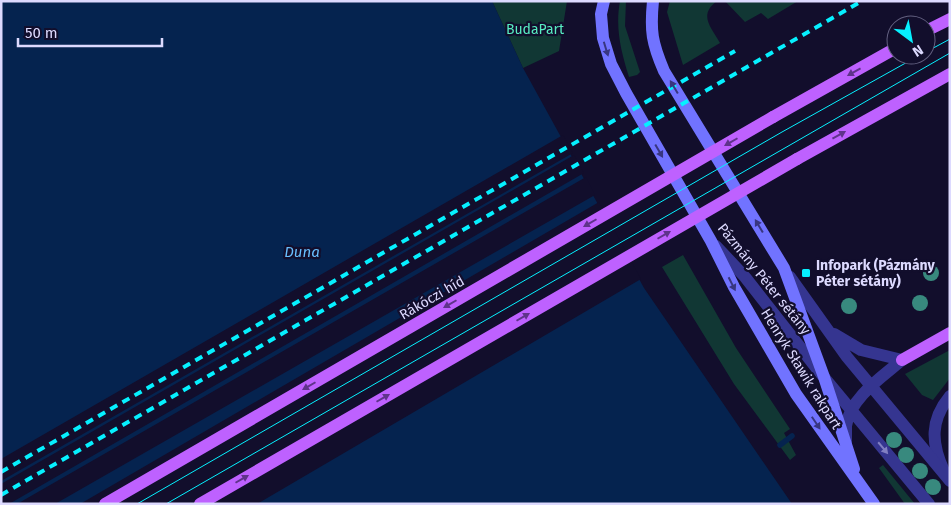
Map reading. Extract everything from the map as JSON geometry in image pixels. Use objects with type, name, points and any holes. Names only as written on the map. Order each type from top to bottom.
[{"type":"main road","name":"Pázmány Péter sétány","points":[[604,1],[601,14],[603,38],[611,64],[711,240]]},
{"type":"main road","name":"Pázmány Péter sétány","points":[[653,1],[650,23],[652,38],[664,71],[784,268],[824,377]]},
{"type":"main road","points":[[936,26],[950,19]]},
{"type":"main road","name":"Rákóczi híd","points":[[105,504],[773,117],[886,54]]},
{"type":"main road","points":[[200,504],[796,159],[950,74]]},
{"type":"main road","name":"Henryk Sławik rakpart","points":[[711,240],[734,288],[796,394],[874,504]]},
{"type":"main road","points":[[902,360],[950,333]]},
{"type":"main road","name":"Henryk Sławik rakpart","points":[[824,377],[846,442],[848,455],[859,483]]},
{"type":"street","name":"Pázmány Péter sétány","points":[[711,240],[745,278],[929,504]]},
{"type":"street","name":"Pázmány Péter sétány","points":[[784,268],[826,328],[949,480]]},
{"type":"street","points":[[826,328],[847,343],[861,350],[902,360]]},
{"type":"street","points":[[846,442],[846,425],[861,397],[902,360]]},
{"type":"street","points":[[949,480],[938,457],[934,429],[936,419],[944,402],[950,396]]},
{"type":"green space","name":"BudaPart","points":[[492,1],[567,1],[559,51],[523,68]]},
{"type":"green space","points":[[620,1],[626,1],[625,26],[640,72],[629,77],[620,39],[618,21]]},
{"type":"green space","points":[[670,1],[717,1],[711,6],[707,16],[710,26],[720,43],[683,65],[667,12]]},
{"type":"green space","points":[[725,1],[798,1],[768,19],[761,13],[745,22]]},
{"type":"green space","points":[[683,255],[736,348],[790,429],[784,433],[796,455],[790,460],[734,384],[662,267]]},
{"type":"green space","points":[[950,350],[950,378],[933,400],[922,395],[905,374]]},
{"type":"green space","points":[[883,465],[915,504],[905,504],[879,468]]},
{"type":"water","name":"Duna","points":[[1,1],[492,1],[523,68],[644,288],[792,504],[1,504]]},
{"type":"pier","points":[[563,135],[573,153],[1,481],[1,459]]},
{"type":"pier","points":[[574,155],[584,173],[9,504],[1,504],[1,484]]},
{"type":"pier","points":[[586,177],[595,195],[55,504],[17,504]]},
{"type":"pier","points":[[599,202],[641,279],[257,504],[80,504]]},
{"type":"waterway","points":[[780,445],[792,436]]},
{"type":"tram line","points":[[936,47],[950,39]]},
{"type":"tram line","points":[[166,504],[950,53]]},
{"type":"tram line","points":[[137,504],[782,132],[902,65]]},
{"type":"railway","points":[[1,495],[862,1]]},
{"type":"railway","points":[[1,472],[735,51]]},
{"type":"place","name":"Infopark (Pázmány Péter sétány)","points":[[806,273]]}]
